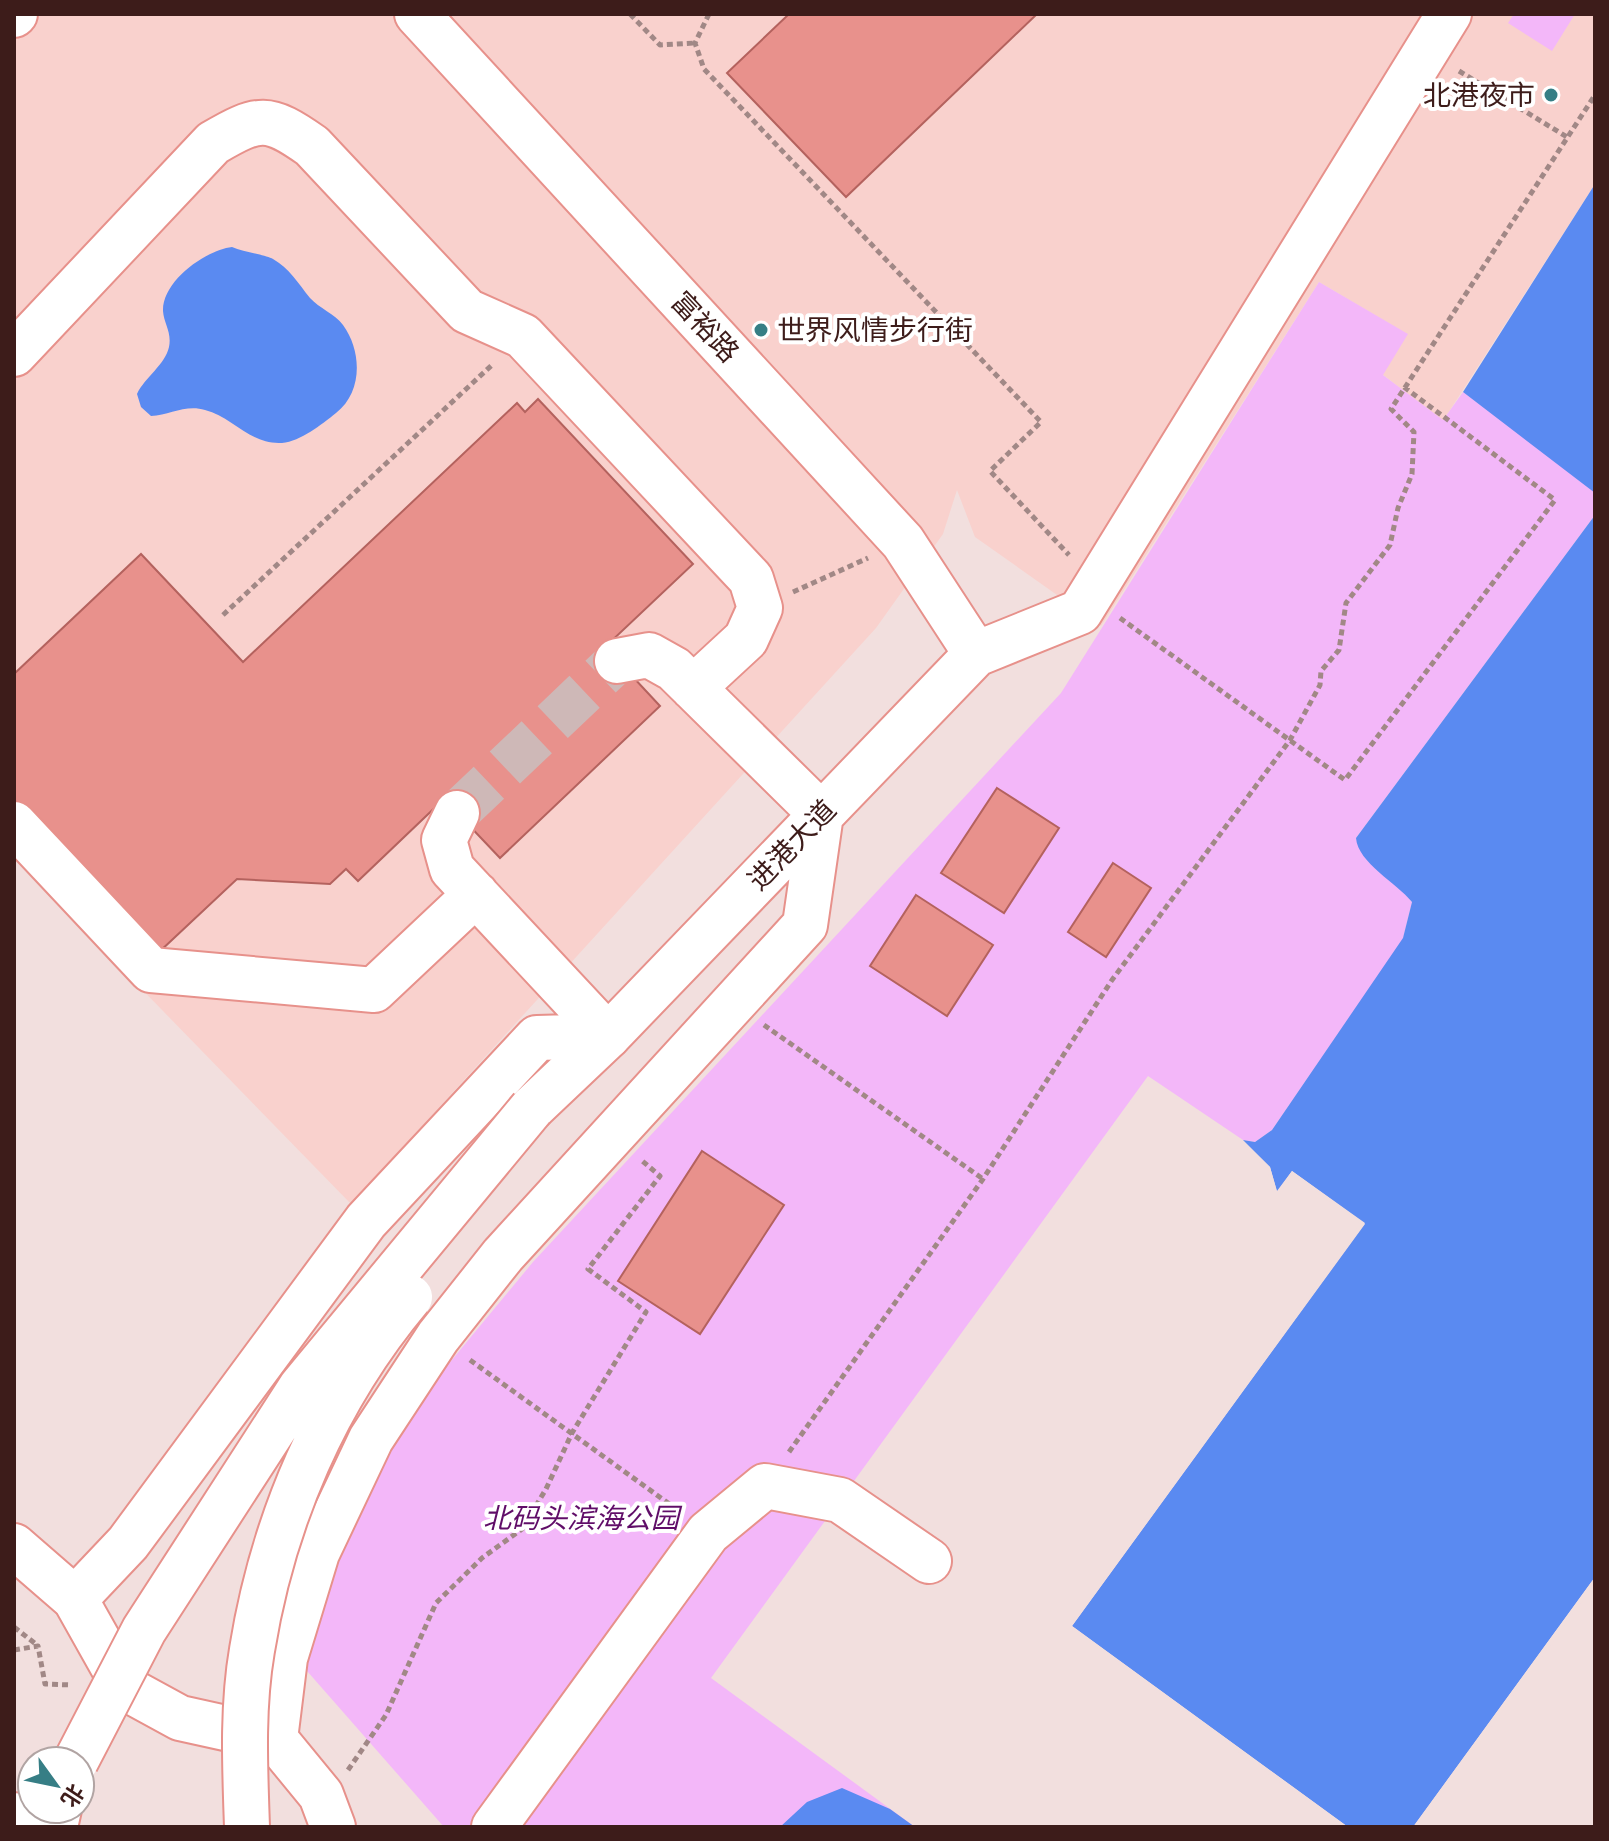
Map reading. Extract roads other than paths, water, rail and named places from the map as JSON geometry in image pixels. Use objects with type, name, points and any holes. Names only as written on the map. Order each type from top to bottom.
[{"type":"street","name":"富裕路","points":[[417,14],[903,542],[976,654]]},
{"type":"street","points":[[976,654],[1080,612],[1449,14]]},
{"type":"street","points":[[14,354],[213,143],[250,121],[284,126],[312,146],[467,311],[523,336],[751,579],[760,608],[746,639],[693,688]]},
{"type":"street","name":"进港大道","points":[[543,1116],[608,1036],[976,654]]},
{"type":"street","points":[[275,1739],[285,1658],[317,1553],[371,1439],[438,1337],[503,1255],[805,925],[821,814],[674,669],[649,655],[617,661]]},
{"type":"street","points":[[457,813],[444,840],[452,869],[608,1036]]},
{"type":"street","points":[[14,824],[151,970],[374,990],[476,894]]},
{"type":"street","points":[[75,1599],[128,1543],[366,1221],[537,1038],[608,1036]]},
{"type":"street","points":[[84,1745],[144,1630],[301,1387],[543,1116]]},
{"type":"street","points":[[247,1827],[244,1741],[252,1650],[282,1520],[329,1415],[401,1308],[543,1116]]},
{"type":"street","points":[[494,1827],[708,1533],[765,1486],[840,1500],[929,1561]]},
{"type":"street","points":[[14,1546],[75,1599],[125,1688],[180,1718],[275,1739],[327,1811]]},
{"type":"street","points":[[14,1815],[26,1827]]},
{"type":"water","points":[[1595,184],[1595,493],[1463,392]]},
{"type":"water","points":[[232,247],[270,258],[284,267],[314,302],[340,321],[354,347],[357,371],[345,404],[317,427],[289,442],[260,440],[224,418],[198,408],[151,416],[141,407],[137,394],[169,347],[163,311],[170,289],[198,261]]},
{"type":"water","points":[[1595,515],[1595,1577],[1413,1827],[1348,1827],[1072,1626],[1365,1224],[1292,1171],[1277,1192],[1270,1167],[1243,1140],[1255,1142],[1272,1130],[1403,938],[1412,902],[1363,856],[1356,838]]},
{"type":"water","points":[[842,1788],[890,1809],[915,1827],[780,1827],[807,1802]]},
{"type":"tunnel","points":[[457,813],[617,661]]},
{"type":"place","name":"北港夜市","points":[[1551,95]]},
{"type":"place","name":"世界风情步行街","points":[[761,330]]},
{"type":"park label","name":"北码头滨海公园","points":[[581,1518]]}]
